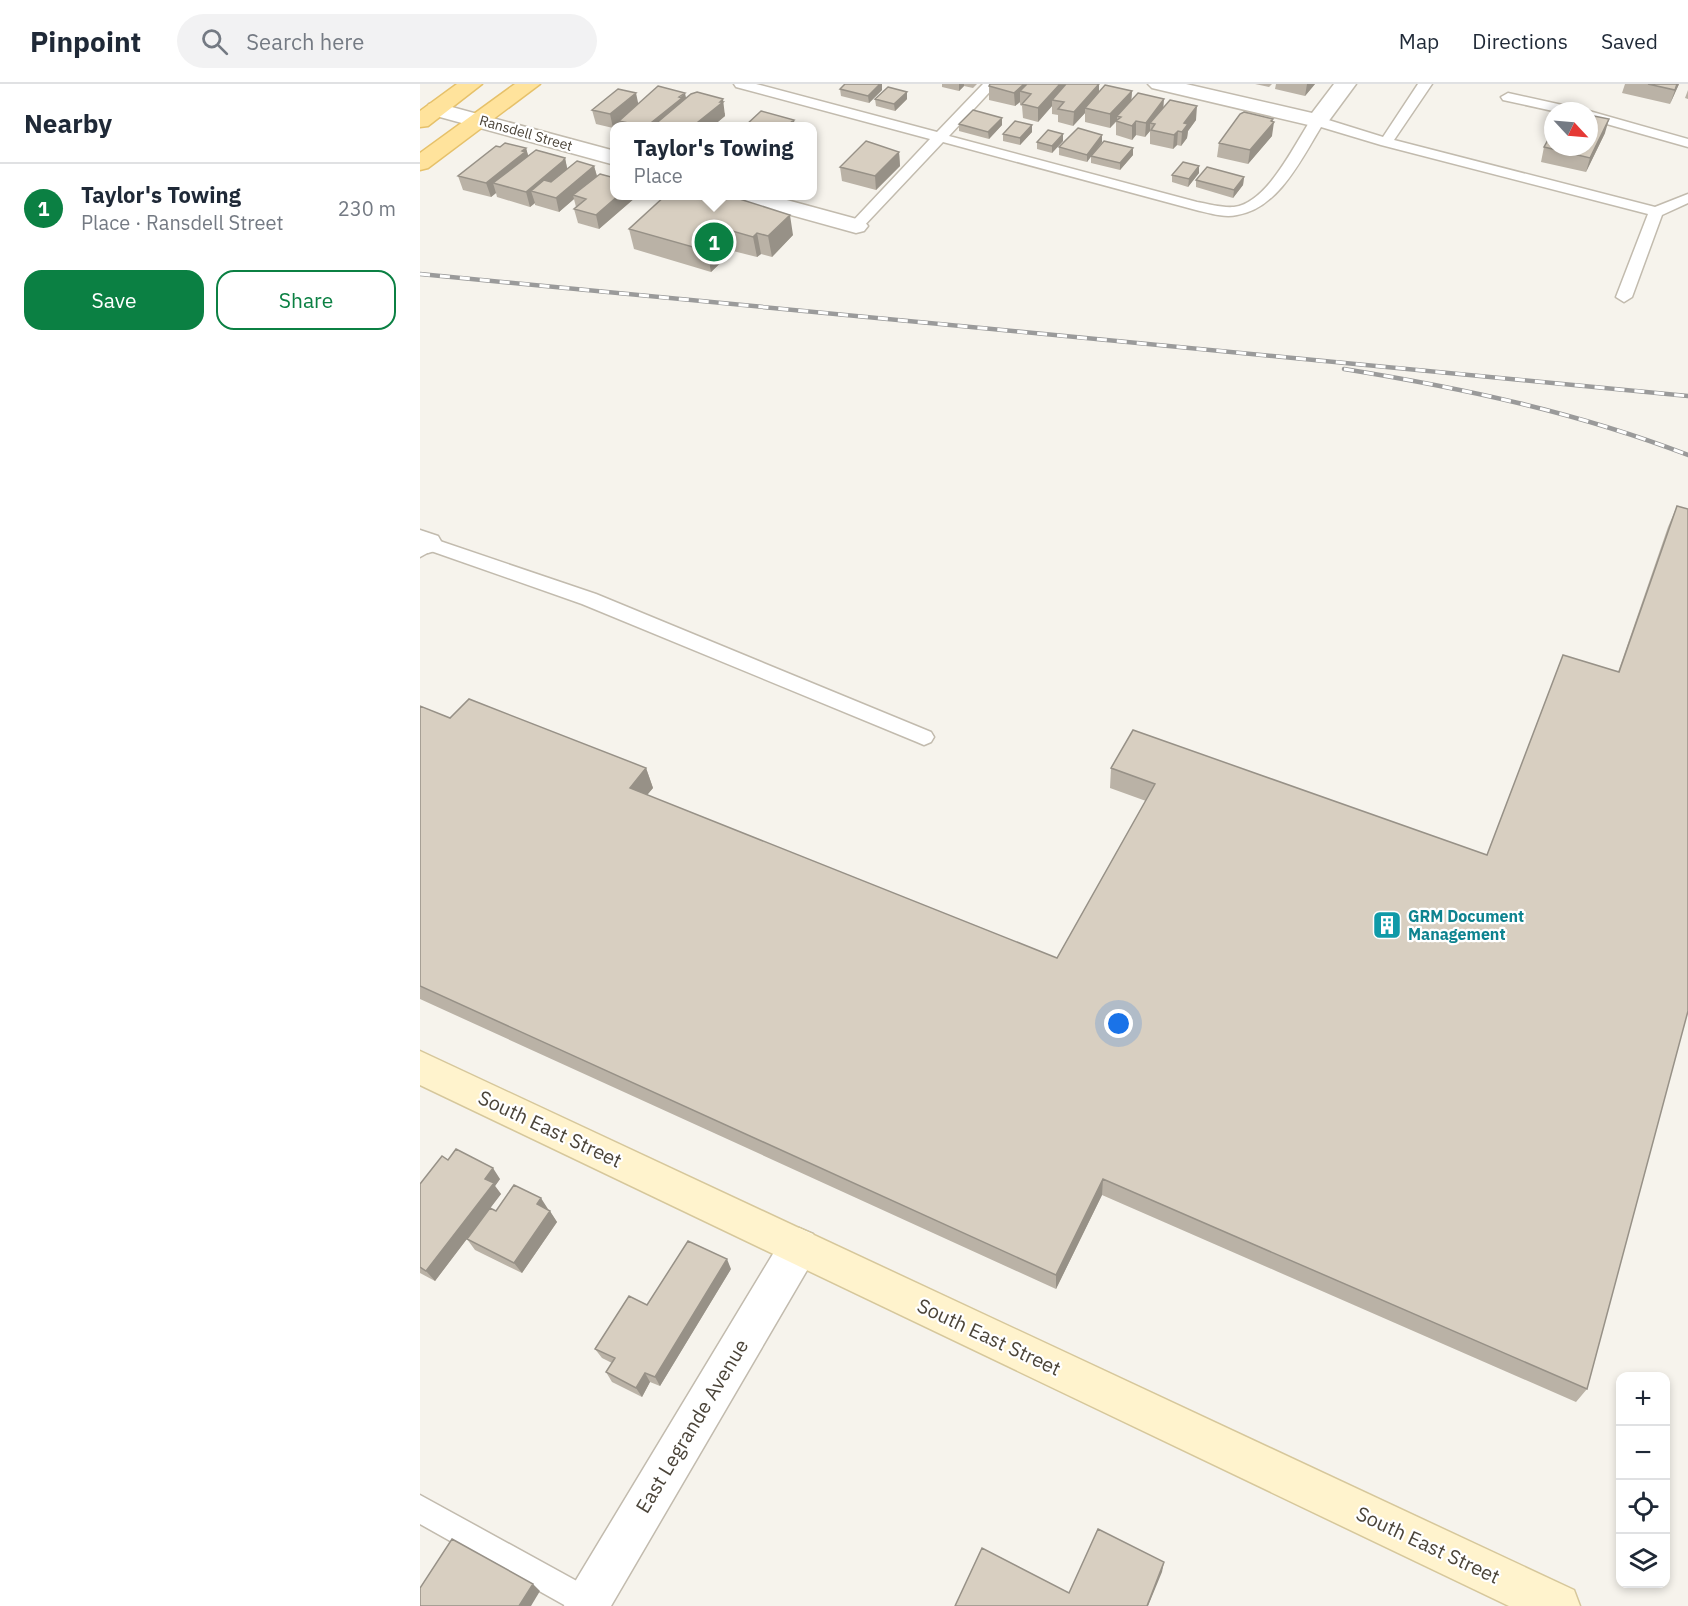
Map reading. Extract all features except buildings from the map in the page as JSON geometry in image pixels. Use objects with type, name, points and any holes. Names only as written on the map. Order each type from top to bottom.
[{"type":"main road","points":[[429,115],[471,84]]},
{"type":"main road","points":[[421,162],[528,84]]},
{"type":"main road","name":"South East Street","points":[[420,1067],[1558,1606]]},
{"type":"street","points":[[1159,84],[1317,121],[1345,84]]},
{"type":"street","name":"Ransdell Street","points":[[429,115],[479,120],[610,157]]},
{"type":"street","points":[[765,200],[856,226]]},
{"type":"street","name":"East Legrande Avenue","points":[[589,1605],[799,1246]]},
{"type":"lane","points":[[741,84],[1196,206],[1238,211],[1257,204],[1317,121],[1386,142],[1656,212],[1688,198]]},
{"type":"lane","points":[[856,226],[990,84]]},
{"type":"lane","points":[[1386,142],[1425,84]]},
{"type":"lane","points":[[1508,97],[1544,105]]},
{"type":"lane","points":[[1598,118],[1688,143]]},
{"type":"lane","points":[[1624,297],[1656,212]]},
{"type":"lane","points":[[423,544],[589,599],[924,737]]},
{"type":"lane","points":[[420,1509],[589,1605]]},
{"type":"railway","points":[[420,274],[1688,396]]},
{"type":"railway","points":[[1344,369],[1432,384],[1518,403],[1604,426],[1688,455]]},
{"type":"place","name":"Taylor's Towing","points":[[714,242]]},
{"type":"place","name":"GRM Document Management","points":[[1387,925]]}]
